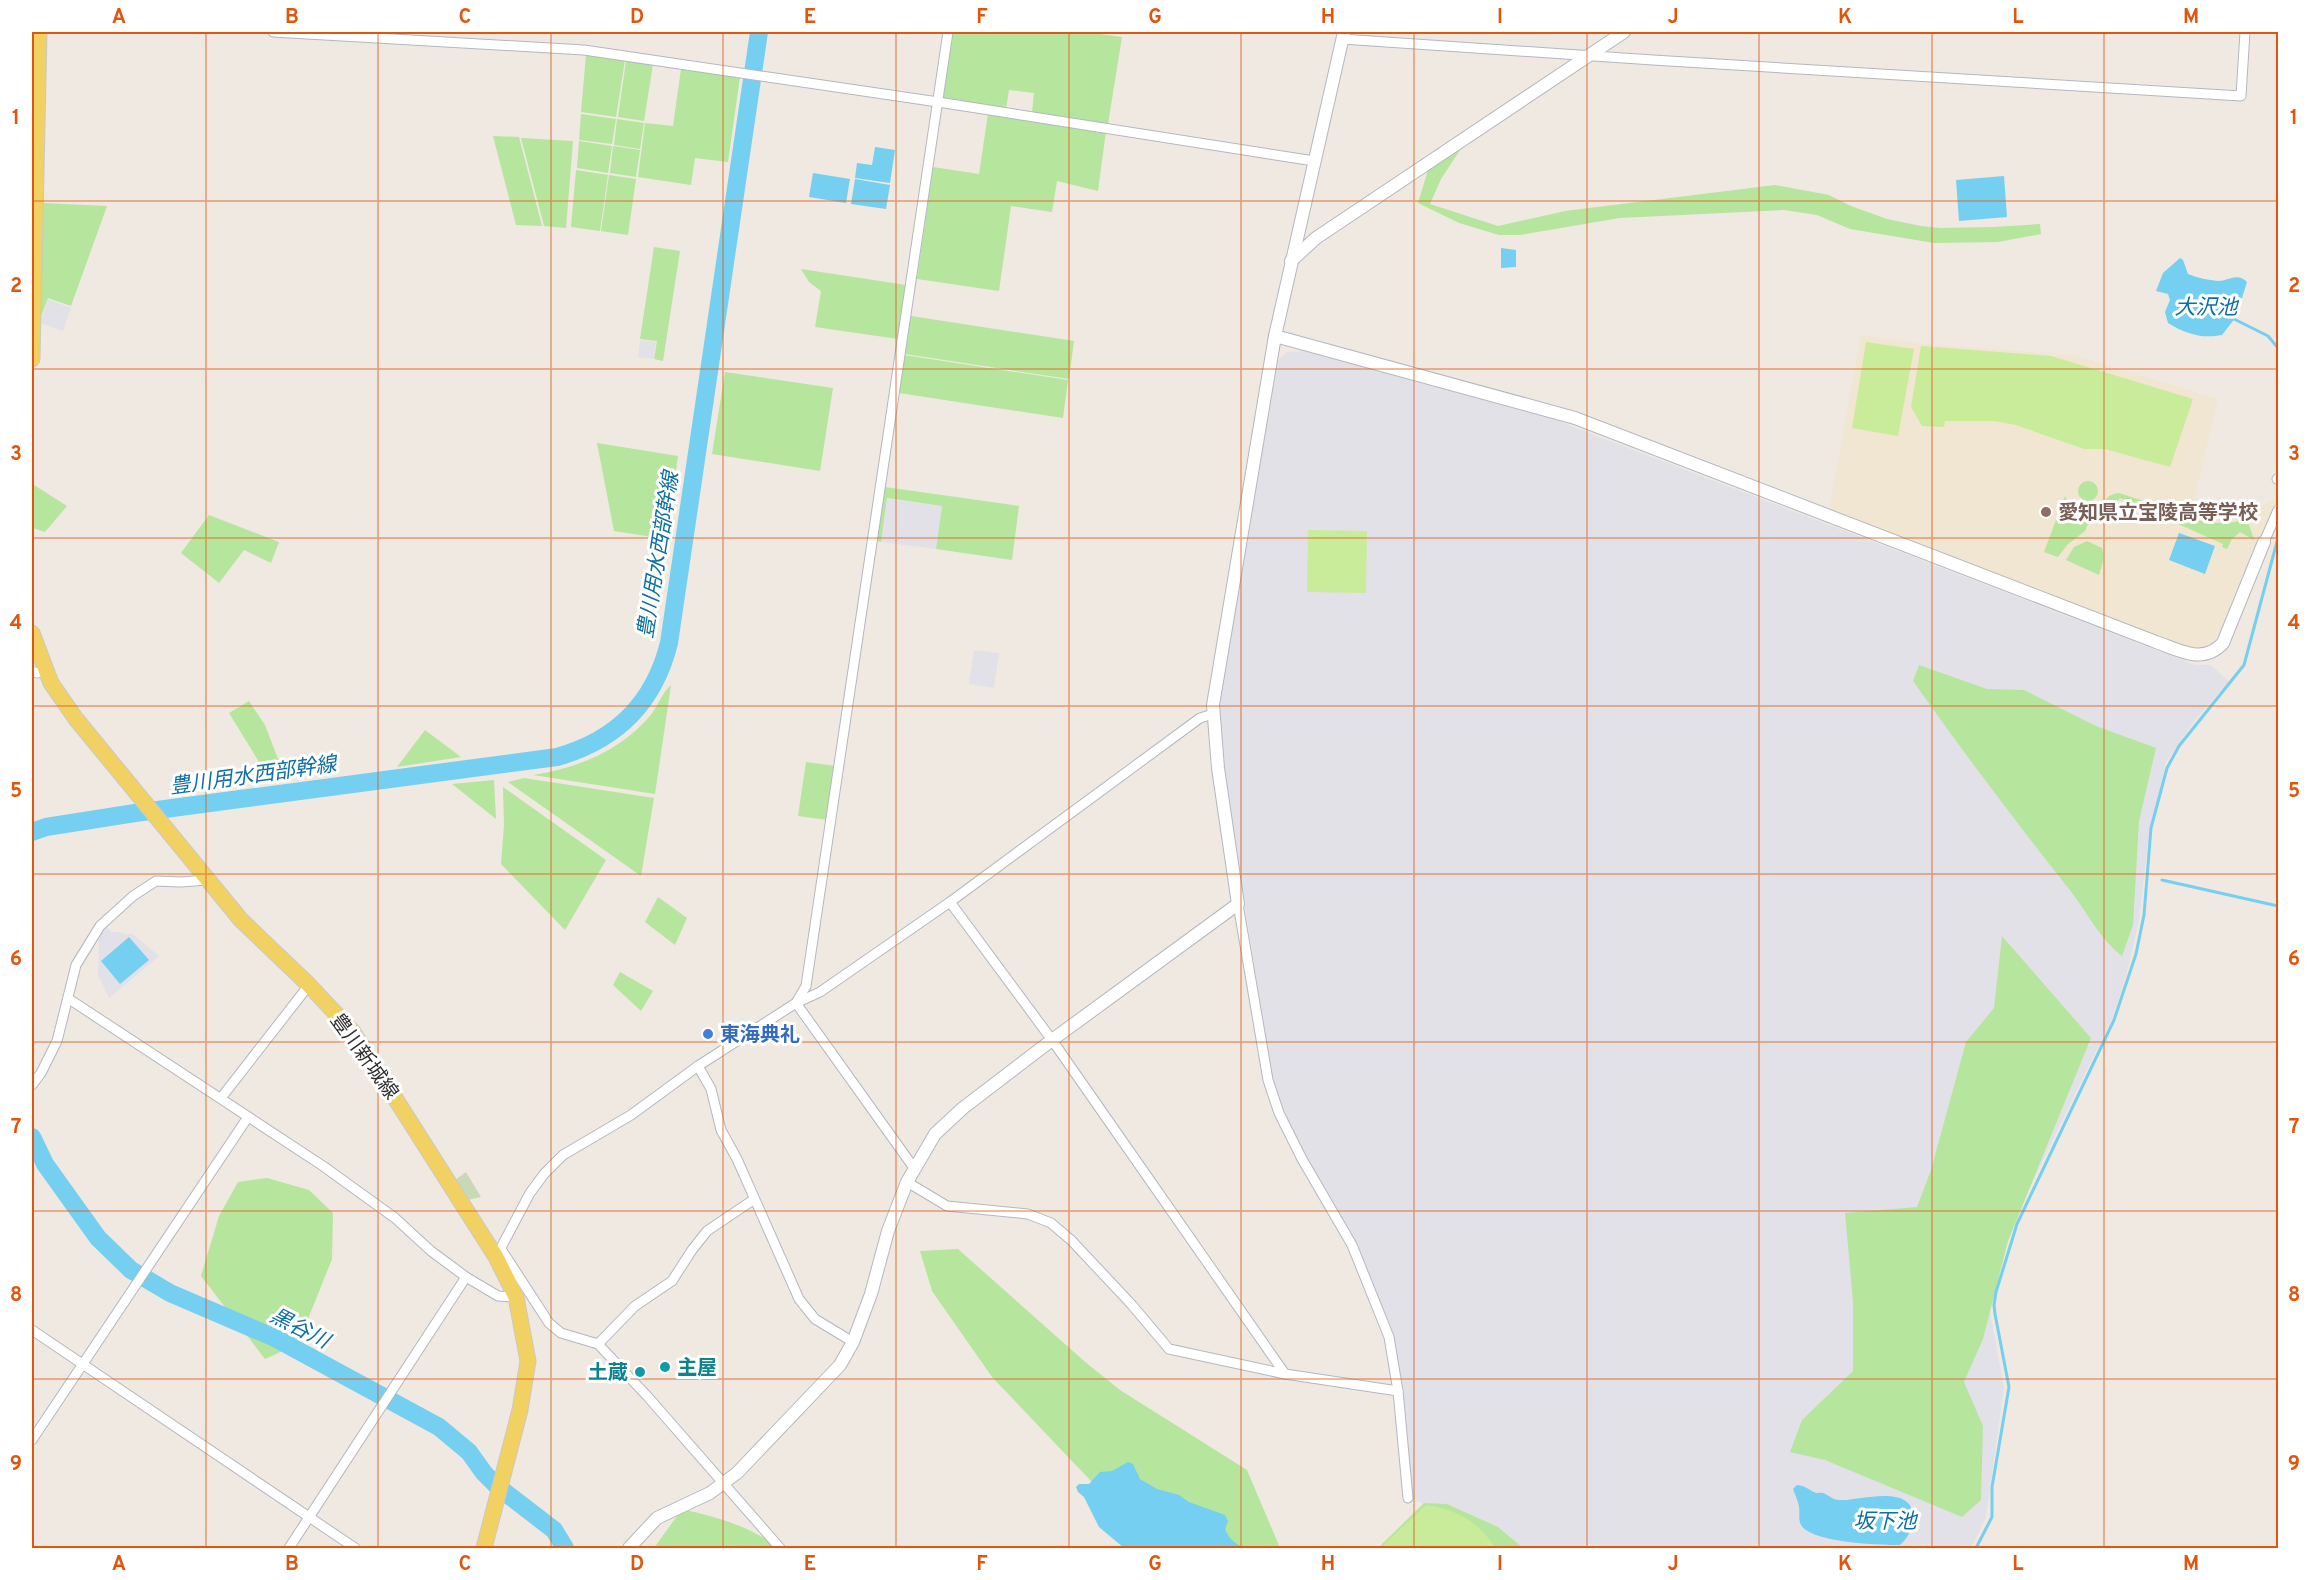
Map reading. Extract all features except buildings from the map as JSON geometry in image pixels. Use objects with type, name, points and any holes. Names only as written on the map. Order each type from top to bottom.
[{"type":"main road","points":[[32,359],[39,32]]},
{"type":"main road","name":"豊川新城線","points":[[32,633],[36,672],[241,920],[309,985],[353,1032],[499,1253],[516,1297],[528,1361],[520,1410],[502,1470],[484,1548]]},
{"type":"street","points":[[273,32],[584,50],[938,102],[1314,161]]},
{"type":"street","points":[[796,1003],[806,986],[948,32]]},
{"type":"street","points":[[1291,261],[1316,237],[1624,32]]},
{"type":"street","points":[[1408,1498],[1398,1391],[1389,1337],[1352,1245],[1302,1159],[1279,1113],[1268,1080],[1238,904],[1213,714],[1238,548],[1275,336],[1343,35],[1589,55],[2241,96],[2245,32]]},
{"type":"street","points":[[1275,336],[1575,418],[2156,642],[2198,656],[2211,653],[2223,643],[2278,510]]},
{"type":"street","points":[[779,1548],[648,1397],[598,1344],[561,1333],[549,1323],[499,1253],[512,1224],[544,1174],[563,1155],[631,1115],[698,1066],[796,1003],[820,992],[950,902],[1200,718],[1213,714]]},
{"type":"street","points":[[32,1086],[57,1041],[76,965],[100,926],[133,896],[156,881],[207,880]]},
{"type":"street","points":[[950,902],[1052,1040],[1285,1374]]},
{"type":"street","points":[[629,1548],[657,1518],[710,1493],[750,1461],[840,1365],[853,1342],[871,1294],[888,1231],[907,1182],[935,1134],[963,1108],[1052,1040],[1238,904]]},
{"type":"street","points":[[221,1098],[309,985]]},
{"type":"street","points":[[69,999],[323,1166],[386,1211],[431,1251],[466,1277],[498,1296],[516,1297]]},
{"type":"street","points":[[796,1003],[914,1168]]},
{"type":"street","points":[[698,1066],[711,1089],[720,1130],[737,1159],[753,1200],[799,1299],[815,1319],[853,1342]]},
{"type":"street","points":[[32,1440],[248,1117]]},
{"type":"street","points":[[907,1182],[947,1206],[1028,1214],[1051,1223],[1072,1241],[1132,1305],[1169,1349],[1285,1374],[1398,1391]]},
{"type":"street","points":[[598,1344],[635,1306],[672,1281],[692,1250],[708,1232],[753,1200]]},
{"type":"street","points":[[289,1548],[466,1277]]},
{"type":"street","points":[[32,1329],[309,1519],[355,1548]]},
{"type":"shaded area","points":[[48,299],[71,308],[63,331],[40,323]]},
{"type":"shaded area","points":[[1861,335],[1922,344],[2074,355],[2218,399],[2193,504],[2211,510],[2237,510],[2263,505],[2278,498],[2278,507],[2223,632],[2211,644],[2192,650],[1829,511]]},
{"type":"shaded area","points":[[640,340],[656,342],[653,359],[638,357]]},
{"type":"shaded area","points":[[1305,351],[1550,418],[2195,665],[2210,665],[2229,681],[2196,719],[2166,762],[2148,842],[2139,920],[2114,1014],[2017,1214],[1988,1302],[2004,1387],[1986,1517],[1971,1548],[1502,1548],[1478,1524],[1411,1499],[1390,1334],[1382,1308],[1353,1242],[1305,1159],[1272,1083],[1216,715],[1276,362],[1287,352]]},
{"type":"shaded area","points":[[887,499],[942,506],[936,549],[881,542]]},
{"type":"shaded area","points":[[974,650],[999,653],[994,688],[969,684]]},
{"type":"shaded area","points":[[105,925],[111,932],[127,935],[131,933],[159,956],[109,998],[98,975],[99,940],[96,937]]},
{"type":"green space","points":[[953,32],[1085,32],[1122,37],[1108,124],[1032,113],[1034,93],[1009,90],[1006,109],[943,99]]},
{"type":"green space","points":[[586,55],[625,60],[616,117],[581,112]]},
{"type":"green space","points":[[626,61],[653,64],[644,121],[618,117]]},
{"type":"green space","points":[[681,69],[740,77],[728,162],[695,158],[691,185],[638,177],[645,123],[673,126]]},
{"type":"green space","points":[[581,114],[616,119],[612,144],[579,140]]},
{"type":"green space","points":[[988,114],[1106,131],[1098,191],[1057,181],[1052,212],[1011,206],[999,291],[917,279],[933,167],[979,174]]},
{"type":"green space","points":[[617,119],[644,123],[640,149],[614,145]]},
{"type":"green space","points":[[493,136],[519,137],[542,226],[516,225]]},
{"type":"green space","points":[[521,138],[573,141],[566,228],[544,226]]},
{"type":"green space","points":[[579,141],[612,146],[608,173],[577,168]]},
{"type":"green space","points":[[613,146],[640,150],[636,177],[610,173]]},
{"type":"green space","points":[[1460,150],[1441,179],[1430,204],[1498,226],[1565,211],[1775,185],[1829,195],[1887,219],[1921,226],[1940,228],[2040,224],[2041,234],[1998,242],[1934,243],[1850,229],[1817,215],[1784,210],[1620,218],[1520,235],[1499,235],[1459,223],[1418,203],[1428,170]]},
{"type":"green space","points":[[576,170],[608,175],[600,231],[571,227]]},
{"type":"green space","points":[[609,175],[636,179],[628,235],[601,231]]},
{"type":"green space","points":[[43,203],[107,206],[71,306],[48,298],[39,322]]},
{"type":"green space","points":[[654,247],[680,251],[663,361],[654,359],[657,341],[640,339]]},
{"type":"green space","points":[[801,269],[906,285],[898,339],[815,327],[821,291],[809,282]]},
{"type":"green space","points":[[911,316],[1074,341],[1069,379],[905,354]]},
{"type":"green space","points":[[1866,342],[1914,349],[1898,436],[1852,428]]},
{"type":"green space","points":[[1921,346],[2051,356],[2193,399],[2170,467],[2105,449],[2084,449],[2016,425],[1995,421],[1945,421],[1944,427],[1922,426],[1911,407]]},
{"type":"green space","points":[[904,355],[1068,380],[1063,418],[899,393]]},
{"type":"green space","points":[[725,372],[833,388],[820,471],[712,454]]},
{"type":"green space","points":[[597,443],[678,456],[666,539],[614,531]]},
{"type":"green space","points":[[2088,481],[2095,484],[2098,491],[2095,498],[2088,501],[2081,498],[2078,491],[2081,484]]},
{"type":"green space","points":[[34,485],[67,506],[45,532],[33,528]]},
{"type":"green space","points":[[885,487],[1019,506],[1012,560],[936,549],[942,506],[887,498],[881,542],[877,541]]},
{"type":"green space","points":[[2118,493],[2198,520],[2231,523],[2247,519],[2254,540],[2240,532],[2232,539],[2227,549],[2222,547],[2223,544],[2120,498],[2107,517],[2104,508],[2105,501]]},
{"type":"green space","points":[[2065,496],[2073,509],[2087,515],[2089,522],[2085,531],[2067,545],[2058,557],[2044,552]]},
{"type":"green space","points":[[209,515],[279,542],[271,563],[244,550],[219,583],[181,553]]},
{"type":"green space","points":[[1308,530],[1367,531],[1366,593],[1307,592]]},
{"type":"green space","points":[[2087,541],[2102,548],[2103,559],[2099,575],[2066,560],[2074,547]]},
{"type":"green space","points":[[1919,665],[1987,689],[2024,690],[2096,726],[2156,748],[2139,821],[2133,925],[2122,956],[2100,933],[1913,681]]},
{"type":"green space","points":[[671,685],[655,794],[533,775],[566,768],[612,748],[650,716]]},
{"type":"green space","points":[[249,701],[265,725],[286,780],[257,784],[256,780],[264,770],[229,713]]},
{"type":"green space","points":[[425,730],[461,757],[397,767]]},
{"type":"green space","points":[[806,762],[836,766],[828,820],[798,816]]},
{"type":"green space","points":[[524,778],[654,798],[641,876],[508,782]]},
{"type":"green space","points":[[494,780],[496,819],[452,784]]},
{"type":"green space","points":[[503,787],[606,860],[565,930],[501,864],[504,825]]},
{"type":"green space","points":[[658,897],[687,918],[675,945],[645,922]]},
{"type":"green space","points":[[2002,936],[2091,1038],[2008,1241],[1983,1339],[1964,1382],[1983,1426],[1981,1500],[1962,1517],[1825,1460],[1790,1452],[1802,1420],[1853,1371],[1853,1302],[1845,1213],[1917,1207],[1931,1170],[1966,1042],[1994,1008]]},
{"type":"green space","points":[[620,972],[653,991],[641,1011],[613,985]]},
{"type":"green space","points":[[466,1172],[481,1197],[467,1200],[455,1180]]},
{"type":"green space","points":[[267,1178],[309,1190],[333,1213],[332,1259],[298,1344],[265,1359],[201,1276],[219,1216],[238,1182]]},
{"type":"green space","points":[[958,1249],[1120,1390],[1247,1470],[1280,1548],[1153,1548],[992,1377],[932,1291],[920,1251]]},
{"type":"green space","points":[[1424,1503],[1447,1504],[1498,1527],[1523,1548],[1378,1548]]},
{"type":"green space","points":[[1426,1505],[1466,1518],[1482,1531],[1495,1548],[1380,1548]]},
{"type":"green space","points":[[682,1509],[721,1519],[744,1528],[779,1548],[654,1548]]},
{"type":"water","points":[[875,147],[895,150],[890,183],[855,178],[857,163],[872,165]]},
{"type":"water","points":[[813,173],[850,179],[846,203],[809,197]]},
{"type":"water","points":[[2004,176],[2007,217],[1959,221],[1956,180]]},
{"type":"water","points":[[855,179],[890,185],[886,209],[851,204]]},
{"type":"water","points":[[1501,248],[1516,250],[1516,267],[1501,268]]},
{"type":"water","name":"大沢池","points":[[2180,258],[2188,274],[2218,281],[2240,278],[2247,282],[2236,317],[2222,335],[2194,335],[2168,323],[2165,312],[2170,300],[2168,294],[2156,291],[2163,273]]},
{"type":"water","points":[[2179,533],[2215,546],[2205,574],[2169,560]]},
{"type":"water","points":[[129,937],[149,960],[120,984],[101,961]]},
{"type":"water","points":[[1128,1462],[1133,1464],[1140,1479],[1157,1489],[1179,1495],[1189,1502],[1225,1515],[1228,1521],[1225,1529],[1228,1536],[1245,1548],[1124,1548],[1099,1527],[1084,1497],[1076,1487],[1079,1484],[1089,1484],[1100,1472],[1112,1471]]},
{"type":"water","name":"坂下池","points":[[1797,1485],[1837,1500],[1883,1496],[1904,1500],[1910,1506],[1913,1516],[1911,1528],[1900,1545],[1847,1542],[1818,1536],[1808,1531],[1800,1523],[1799,1504],[1793,1489]]},
{"type":"waterway","name":"豊川用水西部幹線","points":[[32,832],[46,827],[135,813],[557,757],[598,740],[630,716],[654,684],[669,643],[759,32]]},
{"type":"waterway","points":[[2234,319],[2268,336],[2278,348]]},
{"type":"waterway","points":[[1976,1548],[1992,1517],[1992,1487],[2009,1387],[1995,1314],[1996,1292],[2017,1224],[2114,1020],[2136,954],[2144,915],[2151,828],[2167,768],[2179,746],[2244,665],[2278,538]]},
{"type":"waterway","points":[[2162,880],[2278,906]]},
{"type":"waterway","name":"黒谷川","points":[[32,1137],[45,1164],[98,1238],[131,1270],[170,1293],[275,1338],[439,1427],[469,1452],[484,1473],[498,1487],[554,1530],[565,1548]]},
{"type":"place","name":"愛知県立宝陵高等学校","points":[[2046,512]]},
{"type":"place","name":"東海典礼","points":[[708,1034]]},
{"type":"place","name":"主屋","points":[[665,1367]]},
{"type":"place","name":"土蔵","points":[[640,1372]]}]
